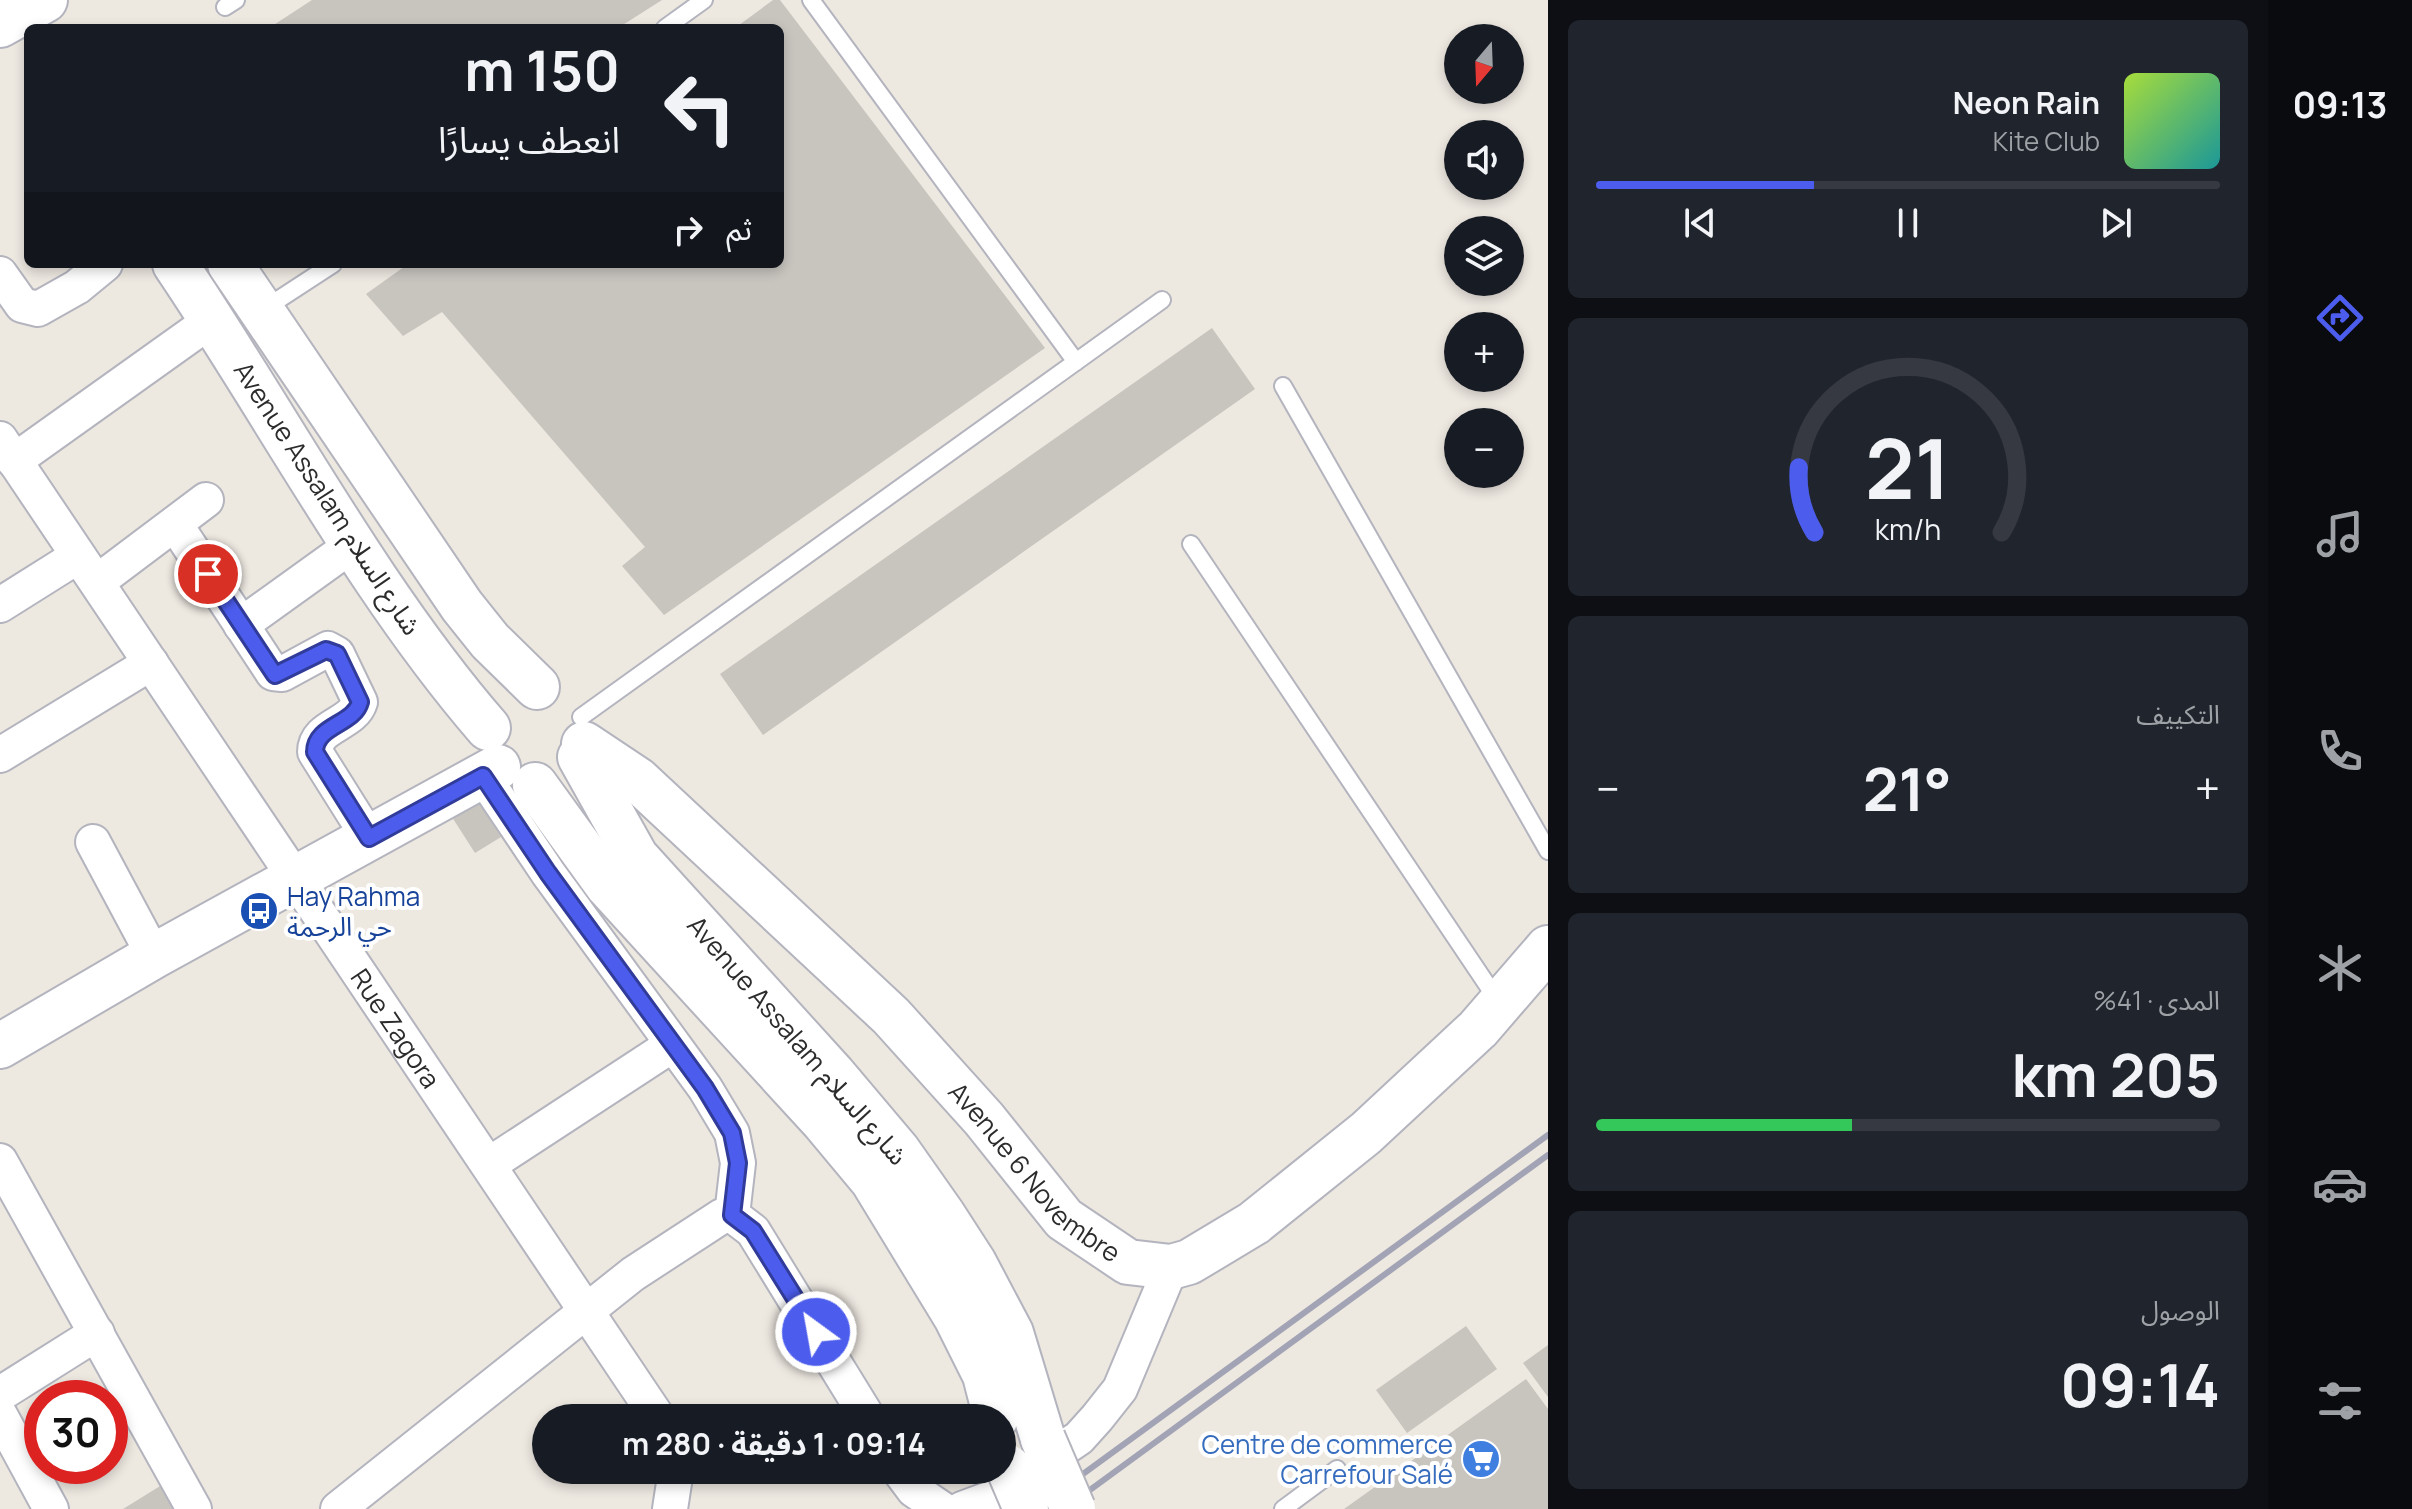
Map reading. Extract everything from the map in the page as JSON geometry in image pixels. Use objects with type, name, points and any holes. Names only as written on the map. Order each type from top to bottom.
[{"type":"street","points":[[9,26],[46,0],[64,24]]},
{"type":"street","points":[[0,274],[22,305],[38,309],[77,287],[100,268]]},
{"type":"street","name":"Avenue Assalam شارع السلام","points":[[178,268],[501,764],[823,1121],[873,1181],[962,1329],[985,1375],[992,1404]]},
{"type":"street","name":"Avenue Assalam شارع السلام","points":[[233,268],[462,606],[490,641],[537,687]]},
{"type":"street","points":[[7,450],[213,319]]},
{"type":"street","name":"Rue Zagora","points":[[7,450],[294,880],[490,1164],[648,1404]]},
{"type":"street","points":[[0,605],[88,569],[175,524],[206,500]]},
{"type":"street","points":[[175,524],[275,675],[328,649],[337,654],[359,695],[358,709],[319,738],[315,752],[369,838]]},
{"type":"street","points":[[241,625],[355,543]]},
{"type":"street","points":[[0,755],[151,663]]},
{"type":"street","points":[[0,1046],[154,956],[501,764],[561,778],[582,739],[563,696],[537,687],[510,694],[492,715],[501,764],[672,1045],[705,1088],[738,1150],[732,1215]]},
{"type":"street","name":"Avenue Assalam شارع السلام","points":[[582,739],[617,828],[636,857],[852,1096],[943,1215],[974,1263],[1011,1333],[1018,1450],[1026,1509]]},
{"type":"street","name":"Avenue 6 Novembre","points":[[582,739],[653,794],[891,1016],[984,1119],[1064,1219],[1128,1262],[1171,1267]]},
{"type":"street","points":[[617,828],[614,808],[621,790],[632,785],[653,794]]},
{"type":"street","points":[[93,842],[154,956]]},
{"type":"street","points":[[962,1509],[989,1499],[1079,1438],[1097,1418],[1120,1389],[1171,1267],[1189,1262],[1254,1223],[1366,1133],[1500,1004],[1548,948]]},
{"type":"street","points":[[490,1164],[672,1045]]},
{"type":"street","points":[[0,1161],[194,1509]]},
{"type":"street","points":[[338,1509],[585,1311],[713,1220],[732,1215]]},
{"type":"street","points":[[732,1215],[753,1231],[859,1404]]},
{"type":"street","points":[[0,1394],[97,1333]]},
{"type":"street","points":[[0,1415],[51,1509]]},
{"type":"street","name":"Avenue Assalam شارع السلام","points":[[1018,1450],[1073,1509]]},
{"type":"street","points":[[670,1509],[674,1484]]},
{"type":"street","points":[[910,1484],[942,1509]]},
{"type":"lane","points":[[671,24],[704,0]]},
{"type":"lane","points":[[811,0],[1076,362]]},
{"type":"lane","points":[[262,310],[327,268]]},
{"type":"lane","points":[[582,739],[1076,362],[1162,300]]},
{"type":"lane","points":[[1283,386],[1548,851]]},
{"type":"lane","points":[[1191,544],[1500,1004]]},
{"type":"lane","points":[[1283,1509],[1337,1469]]},
{"type":"building","points":[[312,0],[662,0],[624,24],[275,24]]},
{"type":"building","points":[[773,0],[780,0],[1045,348],[664,615],[622,566],[645,547],[442,312],[403,336],[366,294],[402,268],[784,268],[784,24],[740,24]]},
{"type":"building","points":[[1212,328],[1255,389],[763,735],[720,674]]},
{"type":"building","points":[[476,798],[501,837],[475,853],[450,814]]},
{"type":"building","points":[[1466,1326],[1497,1369],[1407,1433],[1376,1390]]},
{"type":"building","points":[[1548,1345],[1548,1397],[1523,1363]]},
{"type":"building","name":"Centre de commerce Carrefour Salé","points":[[1526,1379],[1548,1409],[1548,1509],[1344,1509]]},
{"type":"building","points":[[165,1483],[181,1509],[123,1509]]},
{"type":"railway","points":[[1035,1509],[1548,1135]]},
{"type":"railway","points":[[1064,1509],[1548,1155]]},
{"type":"place","name":"Hay Rahma حي الرحمة","points":[[259,911]]},
{"type":"place","name":"Centre de commerce Carrefour Salé","points":[[1481,1459]]},
{"type":"route","points":[[208,574],[258,654],[275,675],[326,650],[331,649],[337,654],[360,702],[353,714],[328,730],[314,747],[369,838],[483,776],[548,873],[705,1088],[732,1133],[738,1150],[738,1163],[732,1215],[753,1231],[816,1332]]}]
